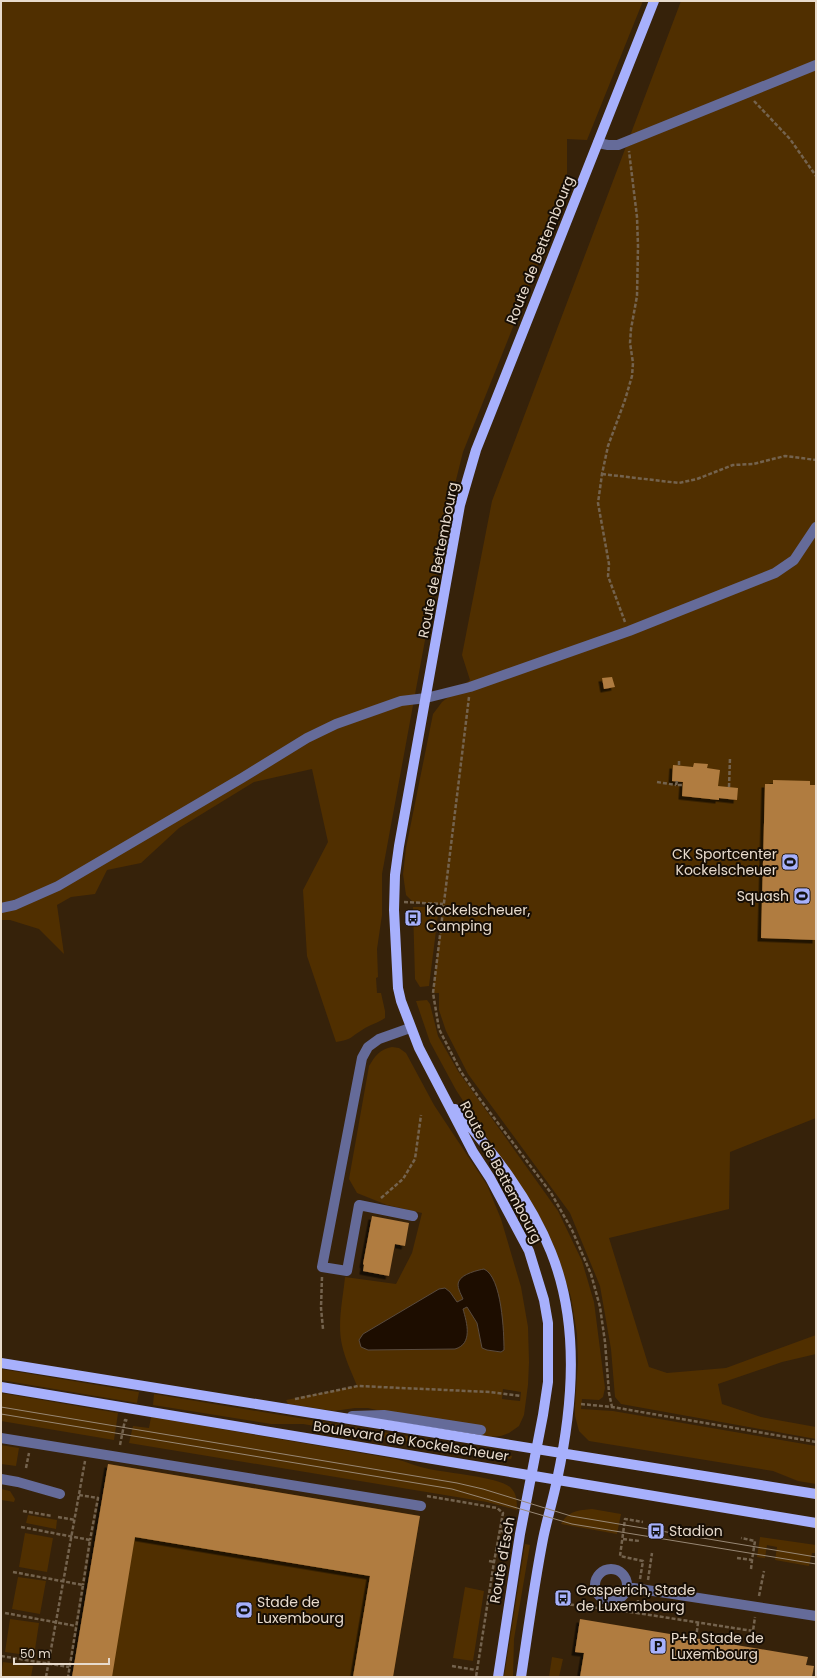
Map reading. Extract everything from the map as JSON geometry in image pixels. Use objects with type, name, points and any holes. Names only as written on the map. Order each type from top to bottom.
[{"type":"main road","name":"Route de Bettembourg","points":[[537,1449],[548,1382],[548,1323],[544,1300],[529,1251],[507,1208],[473,1152],[418,1048],[410,1028],[398,988],[394,902],[399,846],[460,505],[476,450],[654,1]]},
{"type":"main road","name":"Route de Bettembourg","points":[[445,1097],[486,1144],[504,1169],[537,1222],[552,1253],[562,1288],[571,1346],[569,1398],[562,1453]]},
{"type":"main road","name":"Boulevard de Kockelscheuer","points":[[1,1363],[816,1494]]},
{"type":"main road","name":"Boulevard de Kockelscheuer","points":[[1,1387],[816,1523]]},
{"type":"main road","name":"Route d'Esch","points":[[498,1677],[531,1475],[537,1449]]},
{"type":"main road","points":[[521,1677],[543,1537],[562,1453]]},
{"type":"street","points":[[598,143],[608,146],[618,145],[816,65]]},
{"type":"street","points":[[1,908],[15,905],[58,886],[307,738],[336,724],[401,701],[426,698],[470,687],[629,631],[775,573],[794,560],[816,527]]},
{"type":"street","points":[[410,1028],[379,1040],[368,1047],[362,1058],[322,1267],[347,1271],[359,1205],[413,1216]]},
{"type":"street","points":[[330,1416],[384,1415],[480,1430]]},
{"type":"street","points":[[1,1438],[421,1506]]},
{"type":"street","points":[[1,1479],[18,1482],[60,1494]]},
{"type":"street","points":[[627,1587],[816,1616]]},
{"type":"path","points":[[746,94],[790,139],[816,176]]},
{"type":"path","points":[[627,141],[637,218],[638,246],[637,296],[630,343],[632,376],[608,446],[598,503],[609,564],[608,576],[629,631]]},
{"type":"path","points":[[602,474],[679,483],[697,479],[733,465],[753,464],[785,456],[816,460]]},
{"type":"path","points":[[470,687],[433,994],[439,1029],[462,1072],[482,1102],[551,1193],[572,1230],[591,1274],[600,1307],[605,1342],[609,1393],[612,1407]]},
{"type":"path","points":[[678,765],[679,758]]},
{"type":"path","points":[[730,758],[730,787]]},
{"type":"path","points":[[657,782],[677,783],[683,785]]},
{"type":"path","points":[[394,902],[444,904]]},
{"type":"path","points":[[378,1200],[404,1179],[415,1159],[421,1115]]},
{"type":"path","points":[[322,1267],[321,1308],[323,1329]]},
{"type":"path","points":[[293,1399],[358,1386],[490,1392],[521,1396]]},
{"type":"path","points":[[581,1404],[612,1407],[816,1442]]},
{"type":"path","points":[[26,1468],[29,1450]]},
{"type":"path","points":[[46,1677],[87,1452]]},
{"type":"path","points":[[68,1677],[98,1498],[79,1495]]},
{"type":"path","points":[[23,1511],[52,1516]]},
{"type":"path","points":[[58,1517],[74,1520]]},
{"type":"path","points":[[20,1527],[90,1540]]},
{"type":"path","points":[[476,1677],[494,1562],[501,1531]]},
{"type":"path","points":[[741,1538],[755,1541],[751,1569]]},
{"type":"path","points":[[623,1539],[640,1541]]},
{"type":"path","points":[[646,1589],[652,1553]]},
{"type":"path","points":[[737,1558],[752,1560]]},
{"type":"path","points":[[489,1561],[494,1562]]},
{"type":"path","points":[[13,1572],[83,1585]]},
{"type":"path","points":[[558,1603],[637,1613]]},
{"type":"path","points":[[5,1613],[76,1626]]},
{"type":"path","points":[[696,1638],[698,1623]]},
{"type":"path","points":[[1,1656],[69,1667]]},
{"type":"path","points":[[452,1666],[476,1670]]},
{"type":"shaded area","points":[[1,1],[643,1],[587,140],[567,139],[567,192],[463,452],[450,504],[382,874],[382,915],[377,949],[378,977],[376,978],[377,993],[381,993],[385,1018],[345,1040],[336,1042],[307,956],[303,890],[328,842],[312,769],[254,782],[179,828],[141,863],[107,870],[95,894],[71,897],[57,905],[64,954],[39,929],[10,920],[1,920]]},
{"type":"shaded area","points":[[681,1],[816,1],[816,1118],[730,1152],[729,1209],[609,1238],[649,1367],[667,1373],[726,1368],[816,1335],[816,1354],[782,1362],[718,1384],[722,1404],[761,1417],[816,1427],[816,1439],[621,1404],[615,1397],[611,1349],[600,1286],[570,1213],[468,1074],[446,1031],[439,1010],[439,993],[433,993],[443,904],[413,902],[406,895],[403,874],[406,848],[433,714],[442,702],[470,680],[462,655],[492,501]]},
{"type":"shaded area","points":[[413,907],[439,907],[429,986],[420,987],[415,979]]},
{"type":"shaded area","points":[[427,1000],[430,1004],[438,1036],[458,1071],[558,1211],[582,1261],[594,1302],[605,1388],[603,1397],[599,1400],[582,1399],[581,1409],[613,1411],[816,1446],[816,1484],[798,1481],[773,1471],[589,1441],[579,1431],[575,1416],[578,1362],[577,1334],[571,1297],[553,1244],[522,1191],[456,1090],[430,1042],[416,1001]]},
{"type":"shaded area","points":[[392,1047],[399,1048],[406,1053],[434,1105],[487,1185],[501,1219],[521,1287],[528,1327],[529,1362],[524,1415],[519,1426],[509,1433],[501,1436],[480,1436],[480,1434],[368,1408],[334,1411],[288,1404],[286,1400],[357,1386],[342,1345],[340,1328],[345,1277],[396,1284],[412,1253],[422,1213],[387,1205],[357,1193],[349,1179],[369,1066],[373,1059],[384,1049]],"holes":[[[458,1286],[500,1304],[504,1350],[501,1352],[482,1348],[477,1323],[467,1307],[462,1309],[467,1326],[466,1338],[464,1343],[455,1349],[368,1350],[363,1334],[439,1289],[450,1292],[457,1302],[463,1299]],[[503,1389],[521,1392],[520,1401],[502,1399]]]},
{"type":"shaded area","points":[[484,1269],[490,1274],[495,1283],[501,1306],[504,1350],[501,1352],[482,1348],[477,1323],[467,1307],[463,1309],[467,1326],[466,1338],[461,1346],[455,1349],[368,1350],[361,1347],[359,1340],[363,1334],[439,1289],[445,1288],[457,1302],[463,1299],[459,1290],[459,1281],[463,1276]]},
{"type":"shaded area","points":[[1,1369],[139,1392],[137,1403],[1,1380]]},
{"type":"shaded area","points":[[1,1393],[118,1413],[114,1440],[1,1421]]},
{"type":"shaded area","points":[[154,1394],[497,1451],[512,1456],[511,1459],[303,1424],[271,1424],[153,1405]]},
{"type":"shaded area","points":[[151,1417],[396,1459],[437,1471],[495,1481],[512,1489],[516,1498],[517,1510],[487,1502],[129,1443],[133,1426],[149,1428]]},
{"type":"shaded area","points":[[1,1445],[19,1448],[16,1466],[1,1464]]},
{"type":"shaded area","name":"Stade de Luxembourg","points":[[108,1464],[420,1516],[393,1677],[72,1677]]},
{"type":"shaded area","points":[[1,1489],[10,1491],[15,1499],[14,1502],[1,1500]]},
{"type":"shaded area","points":[[592,1509],[621,1514],[617,1534],[561,1524],[567,1516],[574,1512]]},
{"type":"shaded area","points":[[28,1515],[57,1520],[56,1529],[26,1523]]},
{"type":"shaded area","points":[[25,1533],[53,1538],[47,1572],[19,1567]]},
{"type":"shaded area","points":[[760,1537],[816,1545],[816,1553],[812,1553],[809,1566],[775,1560],[777,1547],[767,1545],[765,1558],[757,1557]]},
{"type":"shaded area","points":[[525,1544],[530,1545],[514,1639],[513,1677],[504,1677]]},
{"type":"shaded area","points":[[18,1577],[46,1581],[40,1614],[12,1609]]},
{"type":"shaded area","points":[[465,1587],[484,1591],[473,1661],[453,1658]]},
{"type":"shaded area","points":[[10,1619],[39,1623],[34,1656],[5,1652]]},
{"type":"shaded area","points":[[552,1657],[563,1659],[559,1677],[549,1677]]},
{"type":"shaded area","points":[[3,1662],[33,1666],[31,1677],[1,1677]]},
{"type":"building","points":[[612,677],[615,687],[604,689],[602,678]]},
{"type":"building","points":[[694,763],[708,764],[707,768],[720,770],[718,786],[738,788],[737,800],[719,798],[719,800],[682,796],[683,782],[672,781],[673,765],[693,767]]},
{"type":"building","name":"CK Sportcenter Kockelscheuer","points":[[773,780],[810,781],[810,785],[816,785],[816,940],[761,938],[765,784],[773,784]]},
{"type":"building","points":[[372,1216],[409,1223],[405,1246],[395,1244],[389,1276],[363,1271]]},
{"type":"building","points":[[108,1464],[420,1516],[393,1677],[353,1677],[370,1576],[135,1537],[112,1677],[72,1677]]},
{"type":"building","name":"P+R Stade de Luxembourg","points":[[580,1619],[808,1657],[806,1665],[814,1666],[812,1677],[580,1677],[584,1653],[575,1652]]},
{"type":"tram line","points":[[1,1407],[457,1483],[483,1489],[571,1516],[816,1557]]},
{"type":"tram line","points":[[1,1414],[452,1489],[572,1524],[816,1564]]},
{"type":"place","name":"CK Sportcenter Kockelscheuer","points":[[790,862]]},
{"type":"place","name":"Squash","points":[[802,896]]},
{"type":"place","name":"Kockelscheuer, Camping","points":[[413,918]]},
{"type":"place","name":"Stadion","points":[[656,1531]]},
{"type":"place","name":"Gasperich, Stade de Luxembourg","points":[[563,1598]]},
{"type":"place","name":"Stade de Luxembourg","points":[[244,1610]]},
{"type":"place","name":"P+R Stade de Luxembourg","points":[[658,1646]]}]
